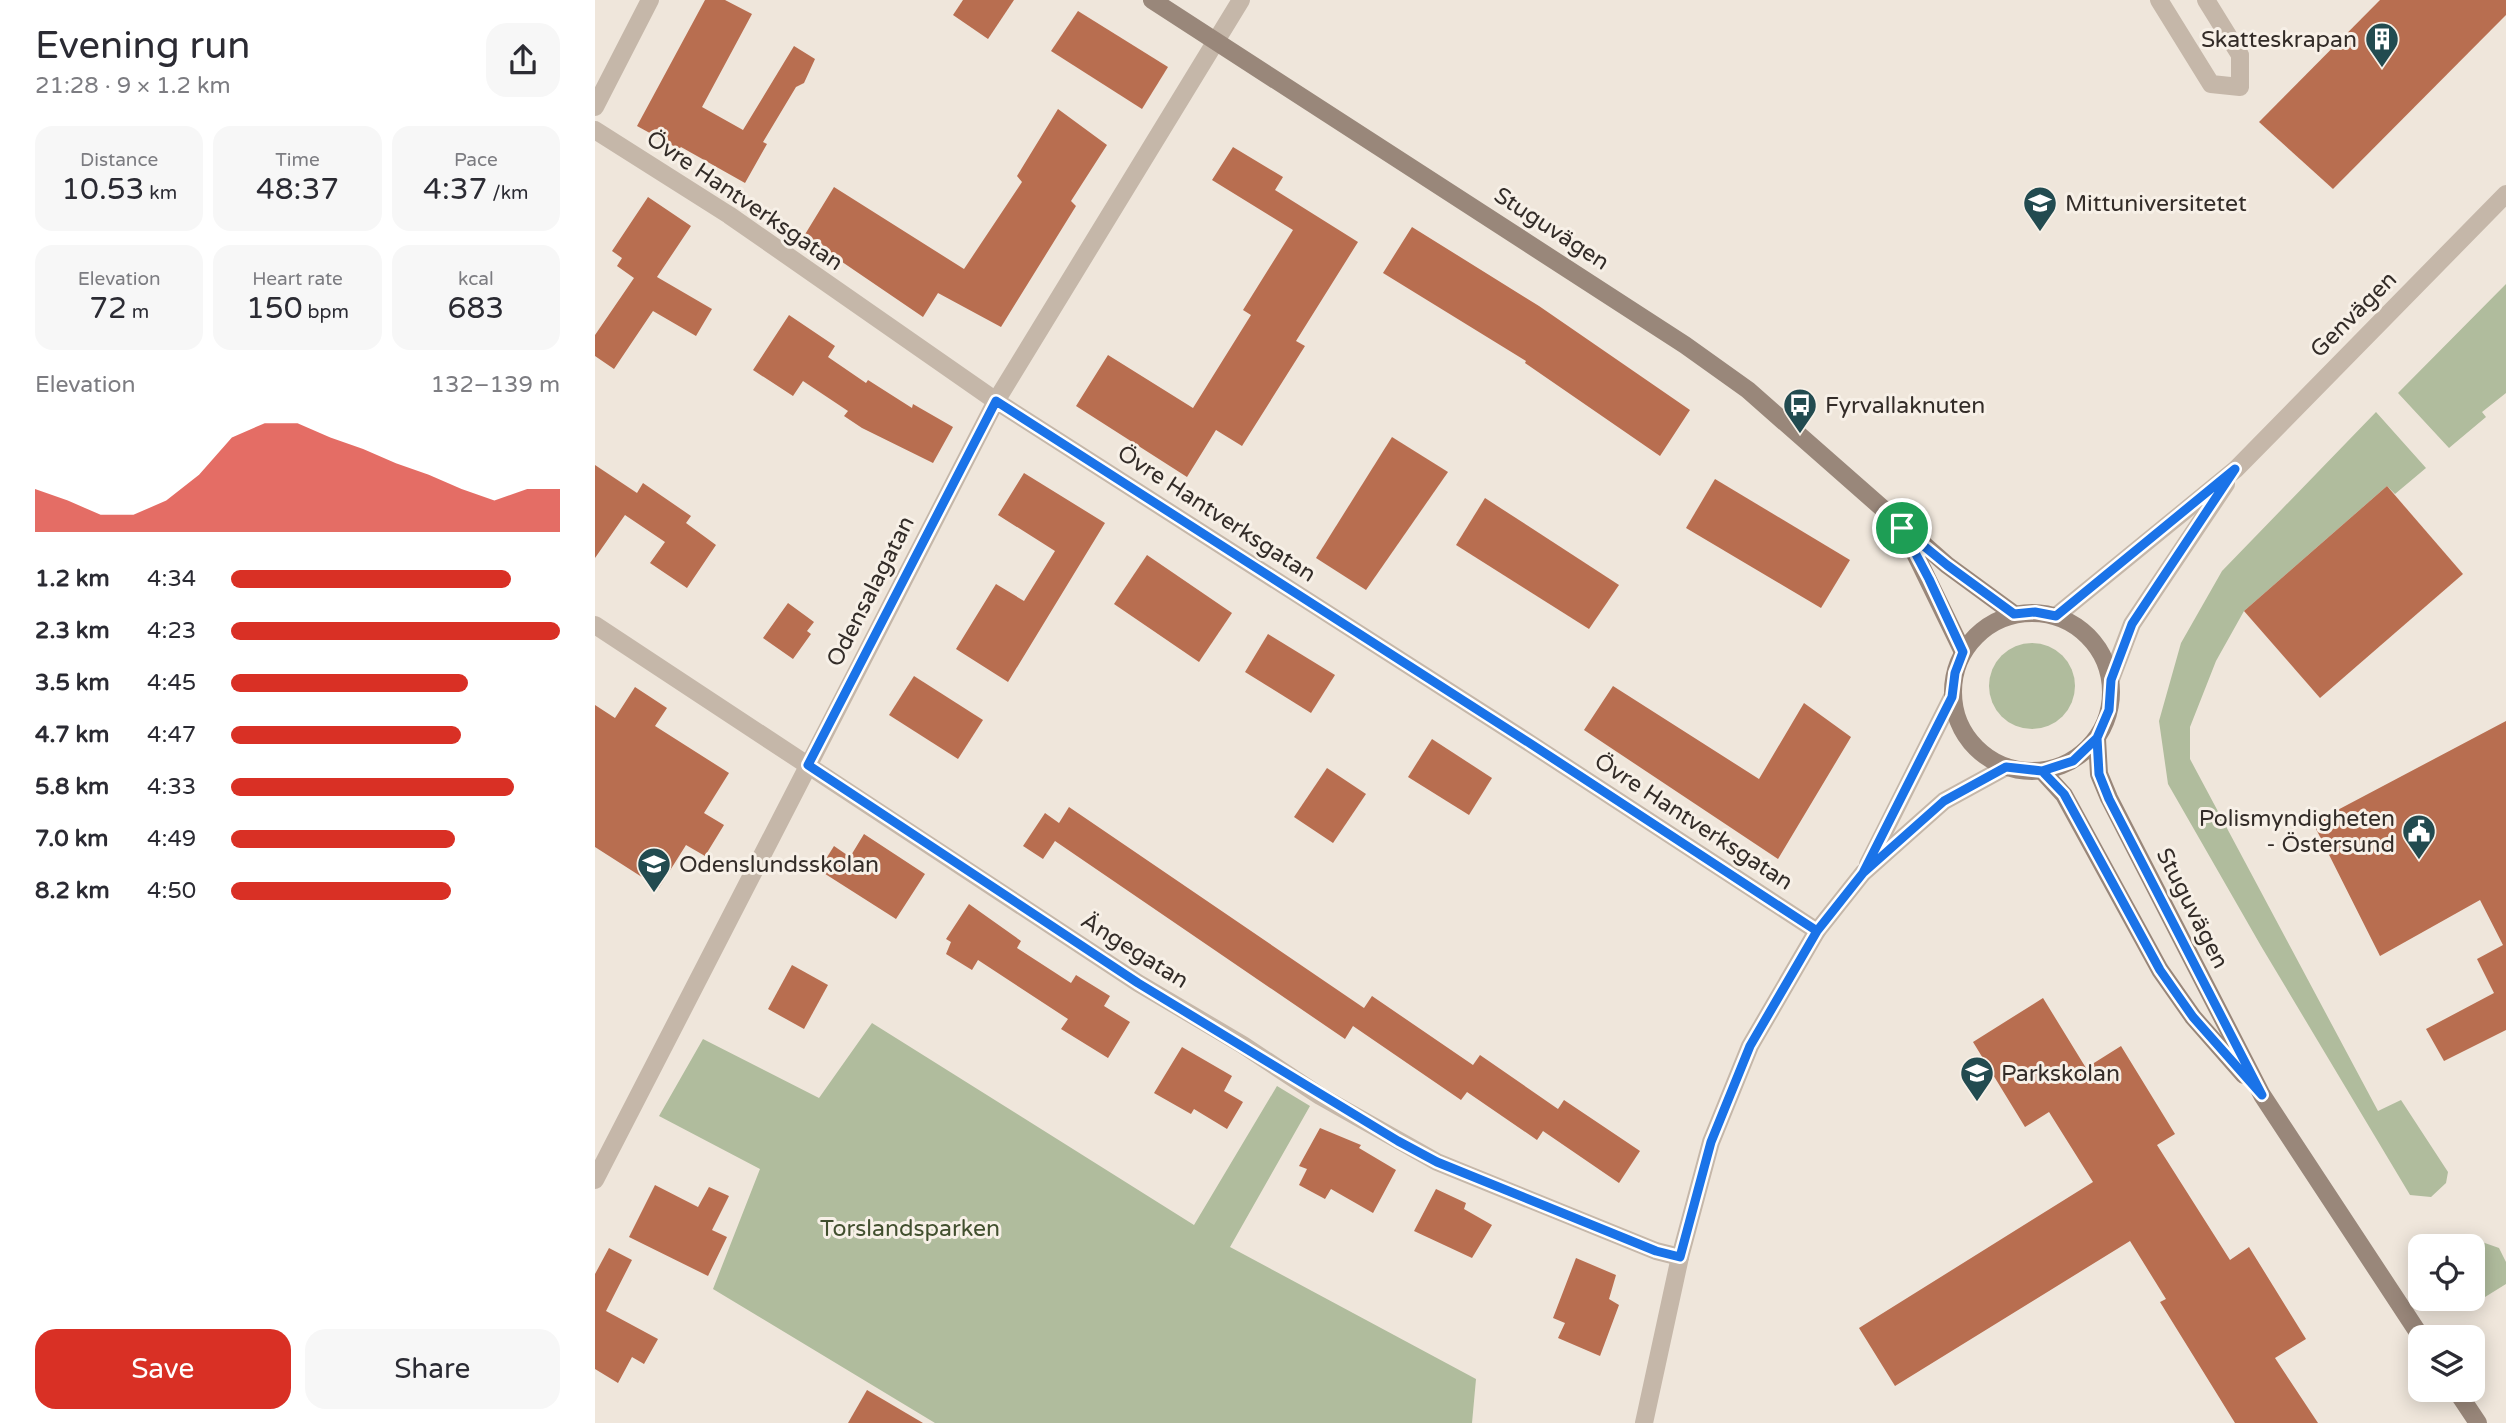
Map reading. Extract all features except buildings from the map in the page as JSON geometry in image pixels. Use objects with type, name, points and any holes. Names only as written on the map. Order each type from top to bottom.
[{"type":"main road","name":"Stuguvägen","points":[[1152,0],[1685,345],[1748,390],[1902,528],[2014,614]]},
{"type":"main road","name":"Stuguvägen","points":[[1902,528],[1963,652]]},
{"type":"main road","points":[[2035,612],[2056,616],[2081,629],[2101,652],[2111,680],[2109,710],[2097,738],[2073,761],[2042,771],[2006,767],[1979,751],[1961,727],[1952,697],[1955,673],[1963,652],[1985,628],[2014,614],[2035,612]]},
{"type":"main road","name":"Stuguvägen","points":[[2097,738],[2099,774],[2109,799],[2262,1095],[2413,1325]]},
{"type":"main road","name":"Stuguvägen","points":[[2042,771],[2064,794],[2160,970],[2193,1017],[2262,1095]]},
{"type":"main road","points":[[2464,1402],[2478,1423]]},
{"type":"street","points":[[595,107],[650,0]]},
{"type":"street","name":"Odensalagatan","points":[[595,1180],[996,401],[1241,0]]},
{"type":"street","points":[[2159,0],[2211,84],[2240,88],[2240,55],[2206,0]]},
{"type":"street","name":"Övre Hantverksgatan","points":[[595,130],[729,215],[996,401],[1817,931]]},
{"type":"street","name":"Genvägen","points":[[2056,616],[2235,469],[2506,194]]},
{"type":"street","name":"Genvägen","points":[[2111,680],[2132,624],[2235,469]]},
{"type":"street","name":"Ängegatan","points":[[595,625],[1138,983],[1398,1141],[1437,1162],[1656,1251],[1680,1257]]},
{"type":"street","points":[[1863,873],[1952,697]]},
{"type":"street","points":[[1644,1423],[1680,1257],[1711,1142],[1750,1046],[1817,931],[1863,873],[1944,801],[2006,767]]},
{"type":"green space","points":[[2506,284],[2506,393],[2482,412],[2486,417],[2449,448],[2398,393]]},
{"type":"green space","points":[[2376,412],[2426,468],[2395,494],[2387,486],[2244,611],[2216,661],[2190,727],[2190,759],[2378,1111],[2401,1100],[2448,1172],[2446,1183],[2431,1197],[2410,1195],[2168,784],[2159,721],[2181,643],[2222,571]]},
{"type":"green space","points":[[2032,643],[2056,650],[2068,662],[2075,686],[2068,710],[2056,722],[2032,729],[2008,722],[1996,710],[1989,686],[1996,662],[2008,650]]},
{"type":"green space","name":"Torslandsparken","points":[[872,1023],[1194,1225],[1277,1086],[1310,1106],[1230,1247],[1476,1379],[1472,1423],[935,1423],[713,1289],[760,1169],[659,1116],[703,1039],[819,1098]]},
{"type":"green space","points":[[2485,1243],[2499,1248],[2506,1262],[2506,1284],[2485,1297]]},
{"type":"place","name":"Skatteskrapan","points":[[2382,69]]},
{"type":"place","name":"Mittuniversitetet","points":[[2040,233]]},
{"type":"place","name":"Fyrvallaknuten","points":[[1800,435]]},
{"type":"place","name":"Polismyndigheten - Östersund","points":[[2419,861]]},
{"type":"place","name":"Odenslundsskolan","points":[[654,894]]},
{"type":"place","name":"Parkskolan","points":[[1977,1103]]},
{"type":"route","points":[[1902,528],[1948,616],[1963,652],[1955,673],[1952,697],[1863,873],[1817,931],[1750,1046],[1711,1142],[1680,1257],[1656,1251],[1437,1162],[1398,1141],[1138,983],[808,765],[996,401],[1817,931],[1863,873],[1944,801],[2006,767],[2030,772],[2042,771],[2073,761],[2097,738],[2099,774],[2109,799],[2262,1095],[2193,1017],[2160,970],[2064,794],[2042,771],[2073,761],[2097,738],[2109,710],[2111,680],[2132,624],[2235,469],[2056,616],[2035,612],[2014,614],[1902,528]]}]
